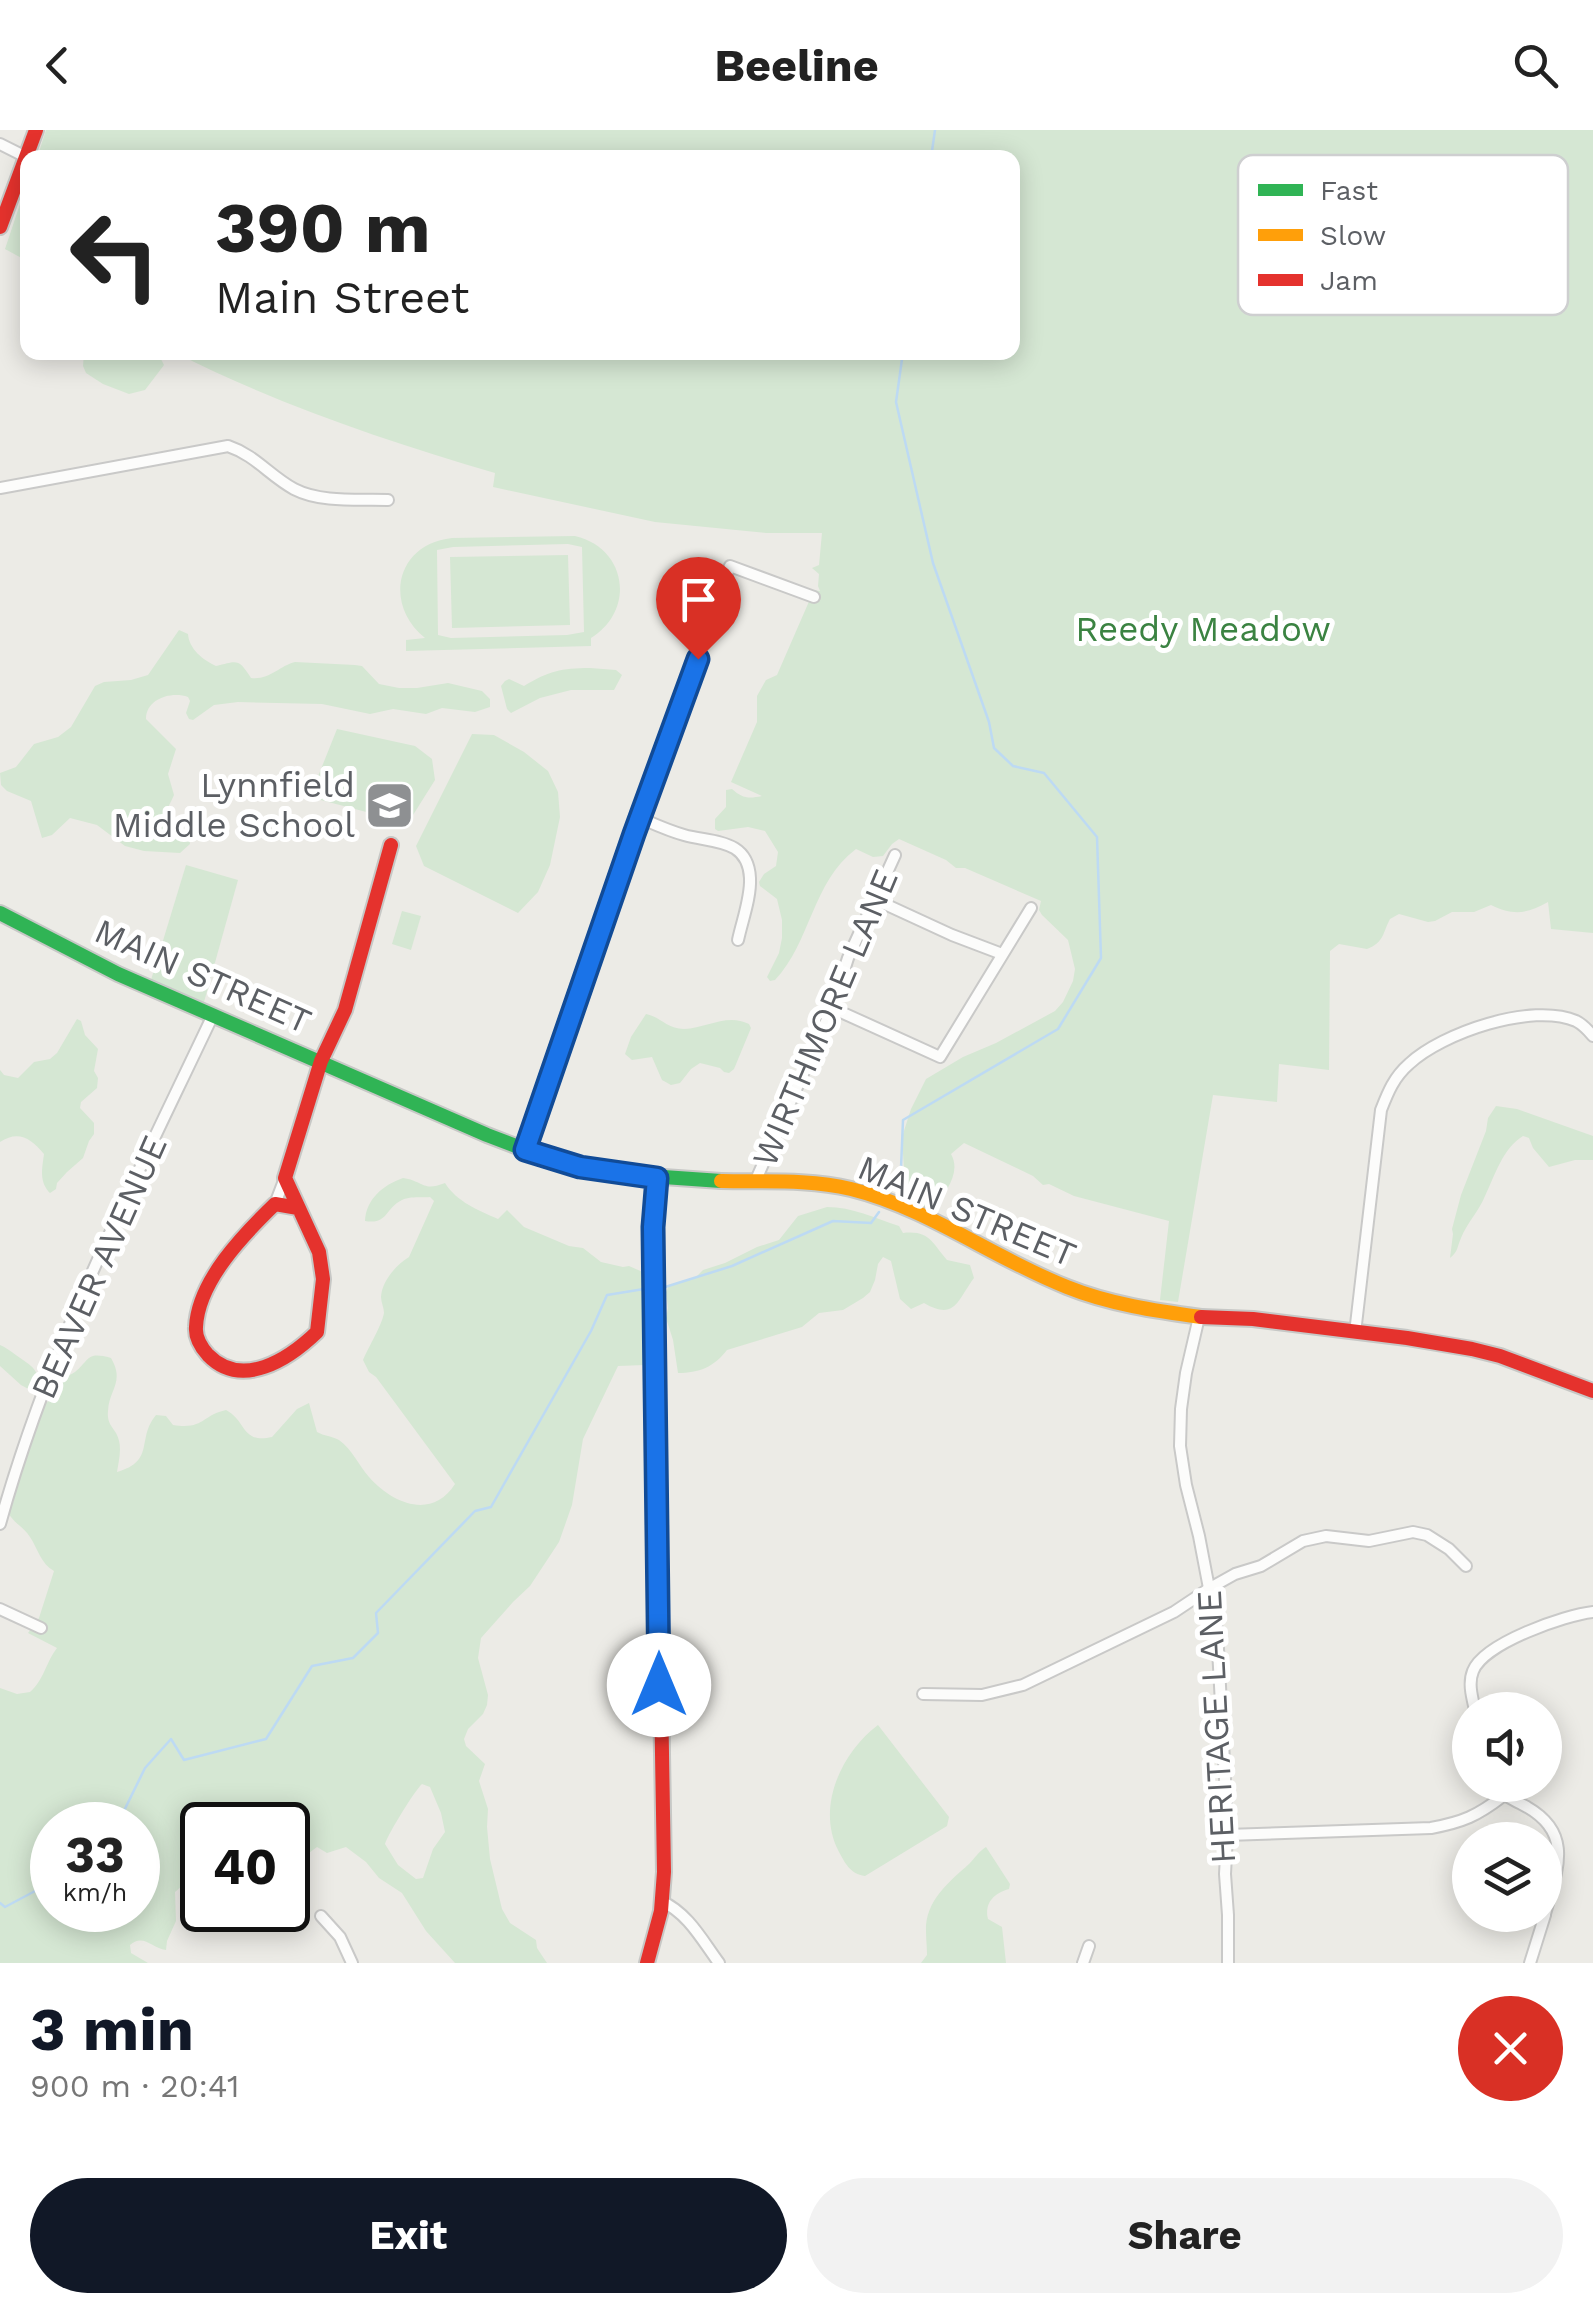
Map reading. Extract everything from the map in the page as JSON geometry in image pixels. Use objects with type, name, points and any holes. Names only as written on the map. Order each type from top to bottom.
[{"type":"street","points":[[0,226],[20,173]]},
{"type":"street","points":[[0,488],[228,446],[255,458],[296,490],[316,496],[388,500]]},
{"type":"street","points":[[525,1150],[730,566],[814,597]]},
{"type":"street","points":[[640,818],[688,837],[723,842],[741,854],[750,874],[750,885],[738,940]]},
{"type":"street","points":[[285,1178],[319,1252],[323,1279],[317,1332],[282,1360],[257,1370],[229,1371],[213,1362],[201,1348],[196,1324],[207,1292],[226,1257],[275,1204],[320,1061],[345,1010],[391,845]]},
{"type":"street","name":"WIRTHMORE LANE","points":[[755,1182],[895,855]]},
{"type":"street","points":[[876,900],[1002,954]]},
{"type":"street","points":[[832,1008],[940,1057],[1031,908]]},
{"type":"street","name":"MAIN STREET","points":[[0,913],[118,974],[525,1150],[580,1167],[657,1178],[815,1183],[862,1192],[935,1222],[1069,1288],[1120,1303],[1199,1316],[1407,1338],[1500,1356],[1593,1391]]},
{"type":"street","name":"BEAVER AVENUE","points":[[0,1524],[47,1377],[85,1284],[213,1015]]},
{"type":"street","points":[[1355,1333],[1376,1140],[1381,1110],[1393,1081],[1434,1046],[1496,1022],[1553,1015],[1579,1022],[1593,1036]]},
{"type":"street","points":[[647,1963],[662,1901],[664,1872],[653,1227],[657,1178]]},
{"type":"street","points":[[275,1204],[298,1208]]},
{"type":"street","name":"HERITAGE LANE","points":[[1199,1316],[1180,1409],[1180,1446],[1217,1630],[1227,1835],[1228,1963]]},
{"type":"street","points":[[923,1694],[982,1696],[1023,1686],[1174,1612],[1235,1574],[1261,1566],[1303,1541],[1326,1536],[1368,1541],[1414,1532],[1449,1549],[1466,1566]]},
{"type":"street","points":[[0,1609],[41,1628]]},
{"type":"street","points":[[1471,1692],[1472,1673],[1484,1654],[1556,1620],[1593,1612]]},
{"type":"street","points":[[1227,1835],[1431,1828],[1460,1823],[1495,1802]]},
{"type":"street","points":[[1516,1802],[1549,1822]]},
{"type":"street","points":[[662,1901],[685,1917],[719,1963]]},
{"type":"street","points":[[321,1916],[340,1937],[352,1963]]},
{"type":"street","points":[[1530,1963],[1539,1932]]},
{"type":"street","points":[[1083,1963],[1088,1946]]},
{"type":"green space","name":"Reedy Meadow","points":[[46,130],[1593,130],[1593,933],[1551,929],[1548,902],[1520,912],[1491,905],[1474,912],[1452,912],[1428,922],[1399,914],[1390,919],[1373,947],[1339,944],[1330,951],[1329,1070],[1279,1064],[1277,1102],[1213,1095],[1178,1302],[1160,1300],[1169,1221],[1043,1185],[1033,1176],[964,1143],[951,1154],[953,1176],[935,1210],[899,1196],[898,1185],[904,1170],[902,1137],[926,1079],[1055,1011],[1073,981],[1075,969],[1068,940],[1042,915],[1041,901],[965,868],[956,868],[899,839],[883,856],[873,857],[856,849],[841,863],[787,965],[775,980],[767,977],[779,953],[782,920],[777,899],[759,882],[776,866],[778,852],[765,831],[748,827],[718,831],[715,819],[726,807],[726,790],[746,797],[762,796],[731,782],[757,722],[757,696],[766,680],[777,675],[814,590],[820,591],[819,574],[812,568],[819,565],[822,533],[766,533],[655,522],[493,487],[495,473],[332,420],[191,360],[1020,360],[1020,150],[40,150]]},
{"type":"green space","points":[[20,204],[20,257],[5,249]]},
{"type":"green space","points":[[83,360],[162,360],[164,365],[145,390],[129,394],[103,384],[86,373]]},
{"type":"green space","points":[[575,536],[592,543],[615,566],[619,597],[615,612],[591,638],[591,646],[406,651],[406,640],[425,638],[412,624],[400,593],[408,563],[418,551],[452,538]],"holes":[[[568,544],[582,547],[584,632],[451,638],[438,635],[437,550]]]},
{"type":"green space","points":[[568,555],[570,625],[452,628],[450,557]]},
{"type":"green space","points":[[179,630],[188,634],[194,649],[206,661],[216,666],[237,663],[251,678],[264,677],[295,662],[355,665],[362,666],[379,684],[417,688],[448,683],[482,691],[490,699],[490,707],[475,712],[442,708],[426,714],[393,709],[370,714],[322,704],[238,702],[214,705],[193,720],[186,713],[188,697],[167,696],[150,706],[146,719],[176,749],[168,774],[174,795],[165,825],[167,830],[189,837],[190,844],[180,853],[144,851],[125,846],[97,825],[70,818],[52,835],[42,838],[31,801],[7,791],[1,785],[0,773],[16,767],[34,744],[58,737],[71,727],[95,686],[148,675]]},
{"type":"green space","points":[[616,670],[622,675],[614,690],[571,690],[540,698],[511,713],[507,709],[501,686],[509,679],[524,686],[556,671]]},
{"type":"green space","points":[[337,729],[415,746],[432,759],[435,780],[408,823],[317,799],[313,789]]},
{"type":"green space","points":[[472,734],[494,735],[524,752],[548,771],[558,792],[560,817],[550,865],[538,892],[518,913],[424,866],[416,846]]},
{"type":"green space","points":[[186,865],[238,880],[204,1002],[151,980]]},
{"type":"green space","points":[[402,911],[421,916],[411,950],[392,944]]},
{"type":"green space","points":[[646,1014],[678,1028],[733,1020],[751,1028],[729,1073],[700,1063],[680,1083],[671,1085],[662,1080],[652,1057],[632,1060],[625,1054]]},
{"type":"green space","points":[[77,1019],[98,1049],[94,1071],[97,1088],[81,1102],[80,1108],[94,1123],[94,1134],[83,1158],[50,1193],[43,1180],[44,1154],[39,1148],[18,1136],[0,1142],[0,1070],[18,1078],[34,1062],[50,1059]]},
{"type":"green space","points":[[1496,1106],[1517,1109],[1593,1136],[1593,1160],[1549,1167],[1529,1138],[1523,1136],[1505,1155],[1450,1258],[1452,1229],[1461,1195],[1488,1118]]},
{"type":"green space","points":[[403,1178],[427,1186],[445,1183],[462,1200],[490,1216],[498,1219],[507,1210],[524,1227],[583,1248],[601,1262],[645,1273],[645,1365],[618,1366],[583,1439],[572,1505],[559,1542],[530,1586],[481,1638],[478,1658],[487,1705],[464,1739],[485,1764],[479,1781],[488,1809],[490,1859],[502,1909],[510,1923],[536,1940],[547,1963],[455,1963],[426,1931],[402,1893],[379,1878],[366,1862],[346,1847],[327,1853],[317,1847],[310,1852],[310,1802],[180,1802],[180,1888],[175,1892],[176,1921],[166,1950],[139,1940],[130,1945],[131,1953],[148,1963],[0,1963],[0,1688],[17,1694],[30,1692],[57,1648],[28,1633],[39,1618],[54,1571],[8,1512],[41,1406],[52,1398],[66,1375],[89,1358],[111,1358],[117,1373],[108,1415],[119,1442],[117,1472],[137,1462],[156,1415],[166,1416],[173,1425],[191,1425],[226,1410],[249,1434],[262,1438],[272,1437],[297,1409],[309,1403],[317,1432],[344,1444],[365,1473],[389,1495],[424,1505],[446,1495],[455,1484],[363,1360],[383,1318],[384,1285],[409,1257],[434,1201],[430,1197],[405,1199],[378,1221],[365,1221],[372,1200],[382,1189]],"holes":[[[422,1784],[430,1787],[445,1832],[433,1849],[423,1878],[416,1879],[398,1865],[385,1844],[414,1794]]]},
{"type":"green space","points":[[827,1207],[863,1214],[899,1226],[903,1233],[925,1236],[947,1260],[970,1265],[974,1278],[949,1309],[924,1303],[911,1309],[900,1299],[891,1261],[883,1257],[870,1292],[843,1310],[819,1313],[802,1327],[727,1350],[711,1365],[678,1373],[666,1318],[669,1285],[695,1278],[703,1270],[779,1240],[798,1216]]},
{"type":"green space","points":[[0,1345],[33,1368],[38,1379],[34,1392],[0,1366]]},
{"type":"green space","points":[[878,1725],[949,1817],[947,1826],[865,1876],[852,1870],[838,1850],[832,1833],[831,1798],[853,1750]]},
{"type":"green space","points":[[986,1847],[1010,1884],[1009,1889],[992,1899],[987,1913],[988,1919],[1002,1927],[1006,1963],[921,1963],[927,1955],[927,1920],[934,1901]]},
{"type":"waterway","points":[[932,150],[935,130]]},
{"type":"waterway","points":[[900,1192],[903,1120],[1058,1029],[1101,958],[1097,837],[1044,773],[1013,766],[994,748],[989,722],[933,563],[896,402],[902,360]]},
{"type":"waterway","points":[[662,1288],[732,1266],[833,1221],[871,1223],[879,1212]]},
{"type":"waterway","points":[[128,1802],[145,1768],[171,1739],[184,1760],[266,1739],[312,1666],[353,1658],[378,1633],[376,1613],[475,1511],[491,1507],[591,1331],[607,1295],[644,1289]]},
{"type":"waterway","points":[[0,1903],[5,1907],[30,1894]]},
{"type":"traffic: fast","points":[[0,913],[118,974],[547,1158],[620,1174],[721,1181]]},
{"type":"traffic: fast","points":[[655,1337],[653,1227],[657,1177]]},
{"type":"traffic: slow","points":[[721,1181],[803,1182],[851,1189],[907,1208],[1083,1293],[1201,1317]]},
{"type":"traffic: jam","points":[[29,150],[36,130]]},
{"type":"traffic: jam","points":[[0,227],[20,173]]},
{"type":"traffic: jam","points":[[298,1208],[275,1204],[237,1244],[205,1293],[196,1335],[205,1352],[221,1365],[235,1370],[265,1367],[293,1352],[317,1332],[323,1279],[319,1252],[285,1178],[321,1061],[345,1010],[391,845]]},
{"type":"traffic: jam","points":[[1201,1317],[1253,1319],[1472,1349],[1593,1391]]},
{"type":"traffic: jam","points":[[647,1963],[661,1911],[664,1872],[655,1337]]},
{"type":"place","name":"Lynnfield Middle School","points":[[390,805]]},
{"type":"route","points":[[659,1685],[653,1227],[657,1178],[580,1167],[525,1150],[698,659]]}]
